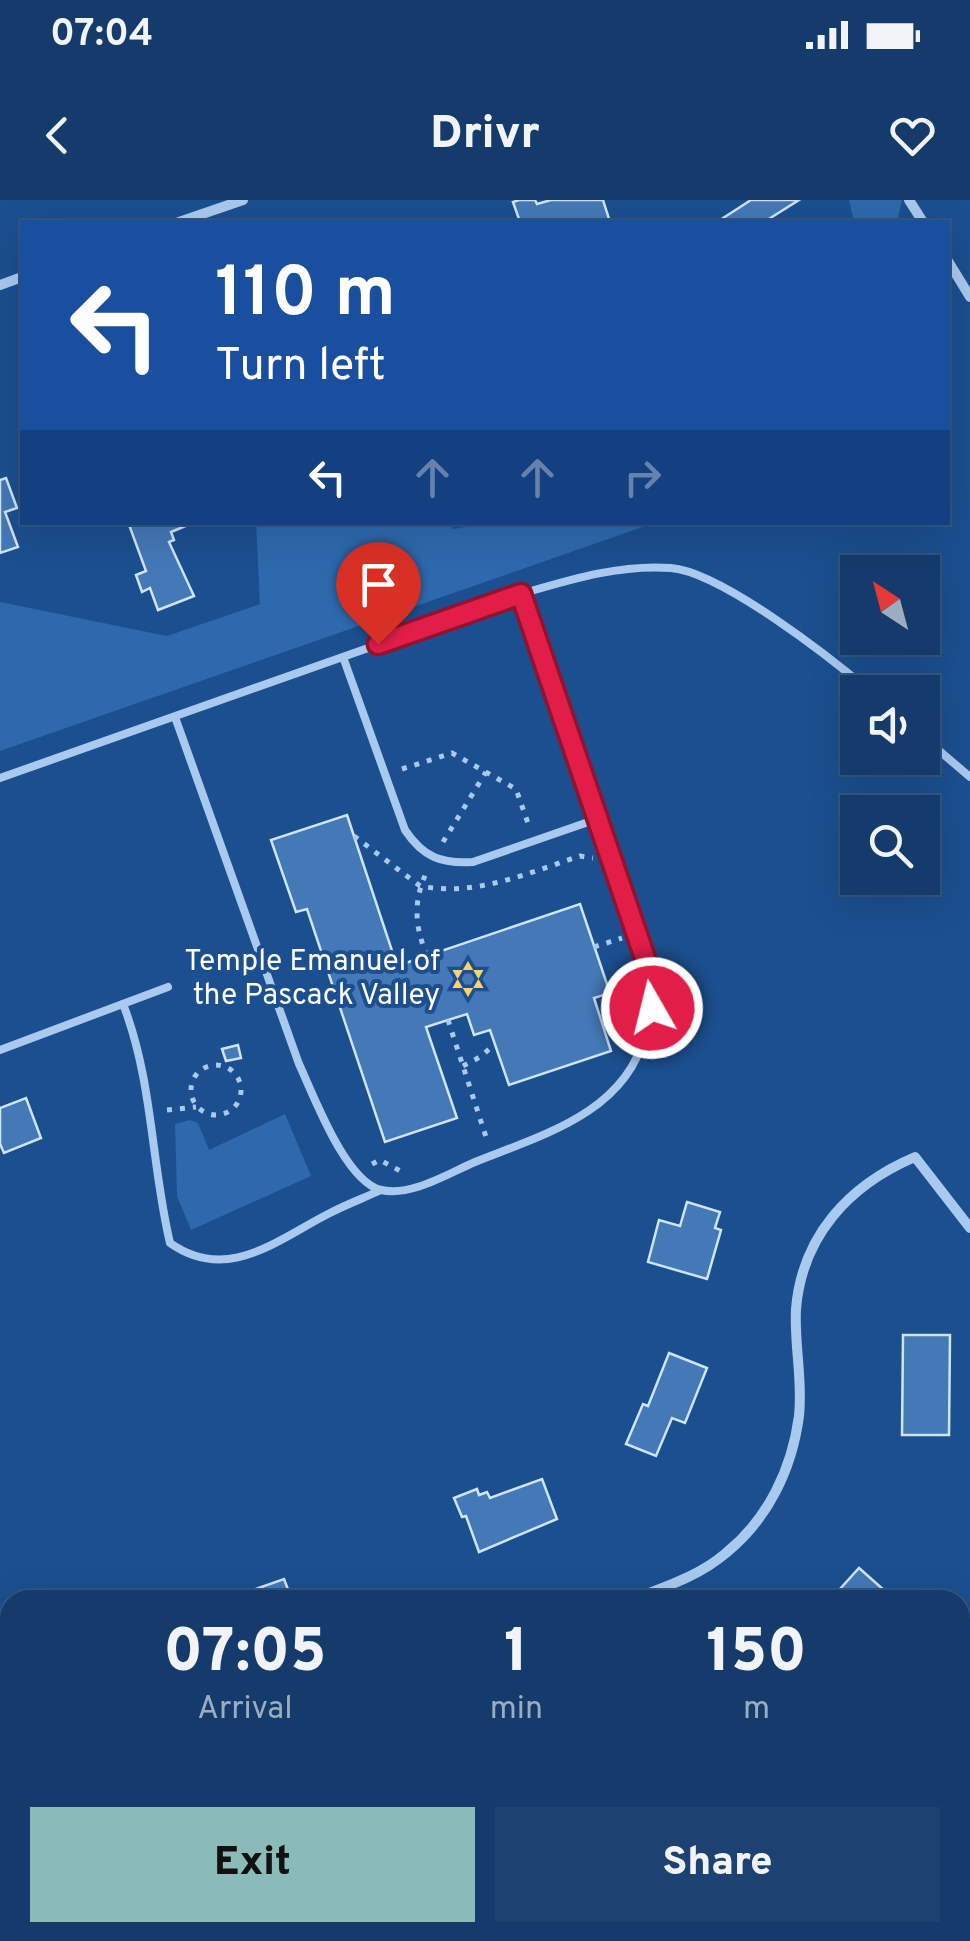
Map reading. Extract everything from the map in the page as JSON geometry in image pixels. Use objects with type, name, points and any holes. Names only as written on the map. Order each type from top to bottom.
[{"type":"street","points":[[185,220],[243,200]]},
{"type":"street","points":[[950,264],[970,297]]},
{"type":"street","points":[[658,1590],[690,1578],[725,1554],[759,1519],[781,1483],[798,1416],[800,1362],[796,1312],[803,1269],[822,1227],[846,1200],[889,1168],[915,1157],[970,1228]]},
{"type":"lane","points":[[0,778],[521,594],[631,568],[675,568],[721,586],[850,675]]},
{"type":"lane","points":[[123,1004],[145,1076],[161,1204],[170,1242],[186,1254],[211,1259],[246,1257],[381,1190],[408,1190],[556,1129],[599,1106],[624,1081],[641,1050],[652,1008],[648,967],[521,594]]},
{"type":"lane","points":[[343,657],[406,830],[417,848],[433,859],[472,862],[597,819]]},
{"type":"lane","points":[[175,716],[299,1064],[344,1154],[361,1180],[381,1190]]},
{"type":"lane","points":[[940,751],[970,776]]},
{"type":"lane","points":[[0,1050],[168,987]]},
{"type":"path","points":[[385,775],[452,753],[516,789],[534,841]]},
{"type":"path","points":[[354,836],[420,886],[431,888],[479,888],[580,856],[590,856],[601,864]]},
{"type":"path","points":[[594,946],[630,936]]},
{"type":"path","points":[[448,1020],[489,1144]]},
{"type":"path","points":[[463,1066],[495,1044]]},
{"type":"path","points":[[149,1111],[198,1107],[214,1115],[230,1111],[241,1091],[236,1075],[222,1066],[205,1067],[198,1072],[191,1088],[198,1107]]},
{"type":"path","points":[[357,1173],[380,1160],[398,1170],[413,1171]]},
{"type":"shaded area","points":[[849,200],[902,200],[897,220],[854,220]]},
{"type":"shaded area","points":[[256,525],[451,525],[453,529],[479,525],[648,525],[0,751],[0,602],[167,636],[260,604]]},
{"type":"shaded area","points":[[285,1114],[311,1176],[191,1230],[177,1196],[175,1124],[190,1120],[198,1123],[209,1150]]},
{"type":"building","points":[[603,200],[609,220],[519,220],[513,202]]},
{"type":"building","points":[[751,200],[799,200],[767,220],[720,220]]},
{"type":"building","points":[[6,478],[17,508],[5,512],[18,547],[0,553],[0,480]]},
{"type":"building","points":[[129,525],[188,525],[171,532],[174,540],[169,542],[194,596],[158,610],[150,588],[142,592],[136,575],[146,571]]},
{"type":"building","name":"Temple Emanuel of the Pascack Valley","points":[[347,815],[397,966],[580,904],[610,993],[594,998],[611,1051],[509,1085],[490,1030],[474,1035],[467,1014],[426,1027],[457,1118],[385,1142],[307,909],[296,912],[271,840]]},
{"type":"building","points":[[238,1045],[241,1058],[226,1061],[222,1049]]},
{"type":"building","points":[[26,1098],[41,1138],[4,1153],[0,1144],[0,1108]]},
{"type":"building","points":[[687,1202],[720,1212],[715,1228],[721,1230],[707,1279],[648,1262],[659,1220],[680,1226]]},
{"type":"building","points":[[903,1335],[950,1335],[949,1435],[902,1435]]},
{"type":"building","points":[[669,1353],[707,1368],[685,1423],[672,1418],[656,1456],[626,1444],[643,1404],[648,1406]]},
{"type":"building","points":[[542,1479],[557,1519],[479,1552],[466,1516],[462,1517],[454,1498],[477,1489],[479,1495],[487,1492],[490,1498]]},
{"type":"building","points":[[859,1568],[884,1590],[839,1590]]},
{"type":"building","points":[[284,1579],[288,1590],[253,1590]]},
{"type":"place","name":"Temple Emanuel of the Pascack Valley","points":[[468,979]]},
{"type":"route","points":[[378,644],[521,594],[648,967],[652,1008]]}]
